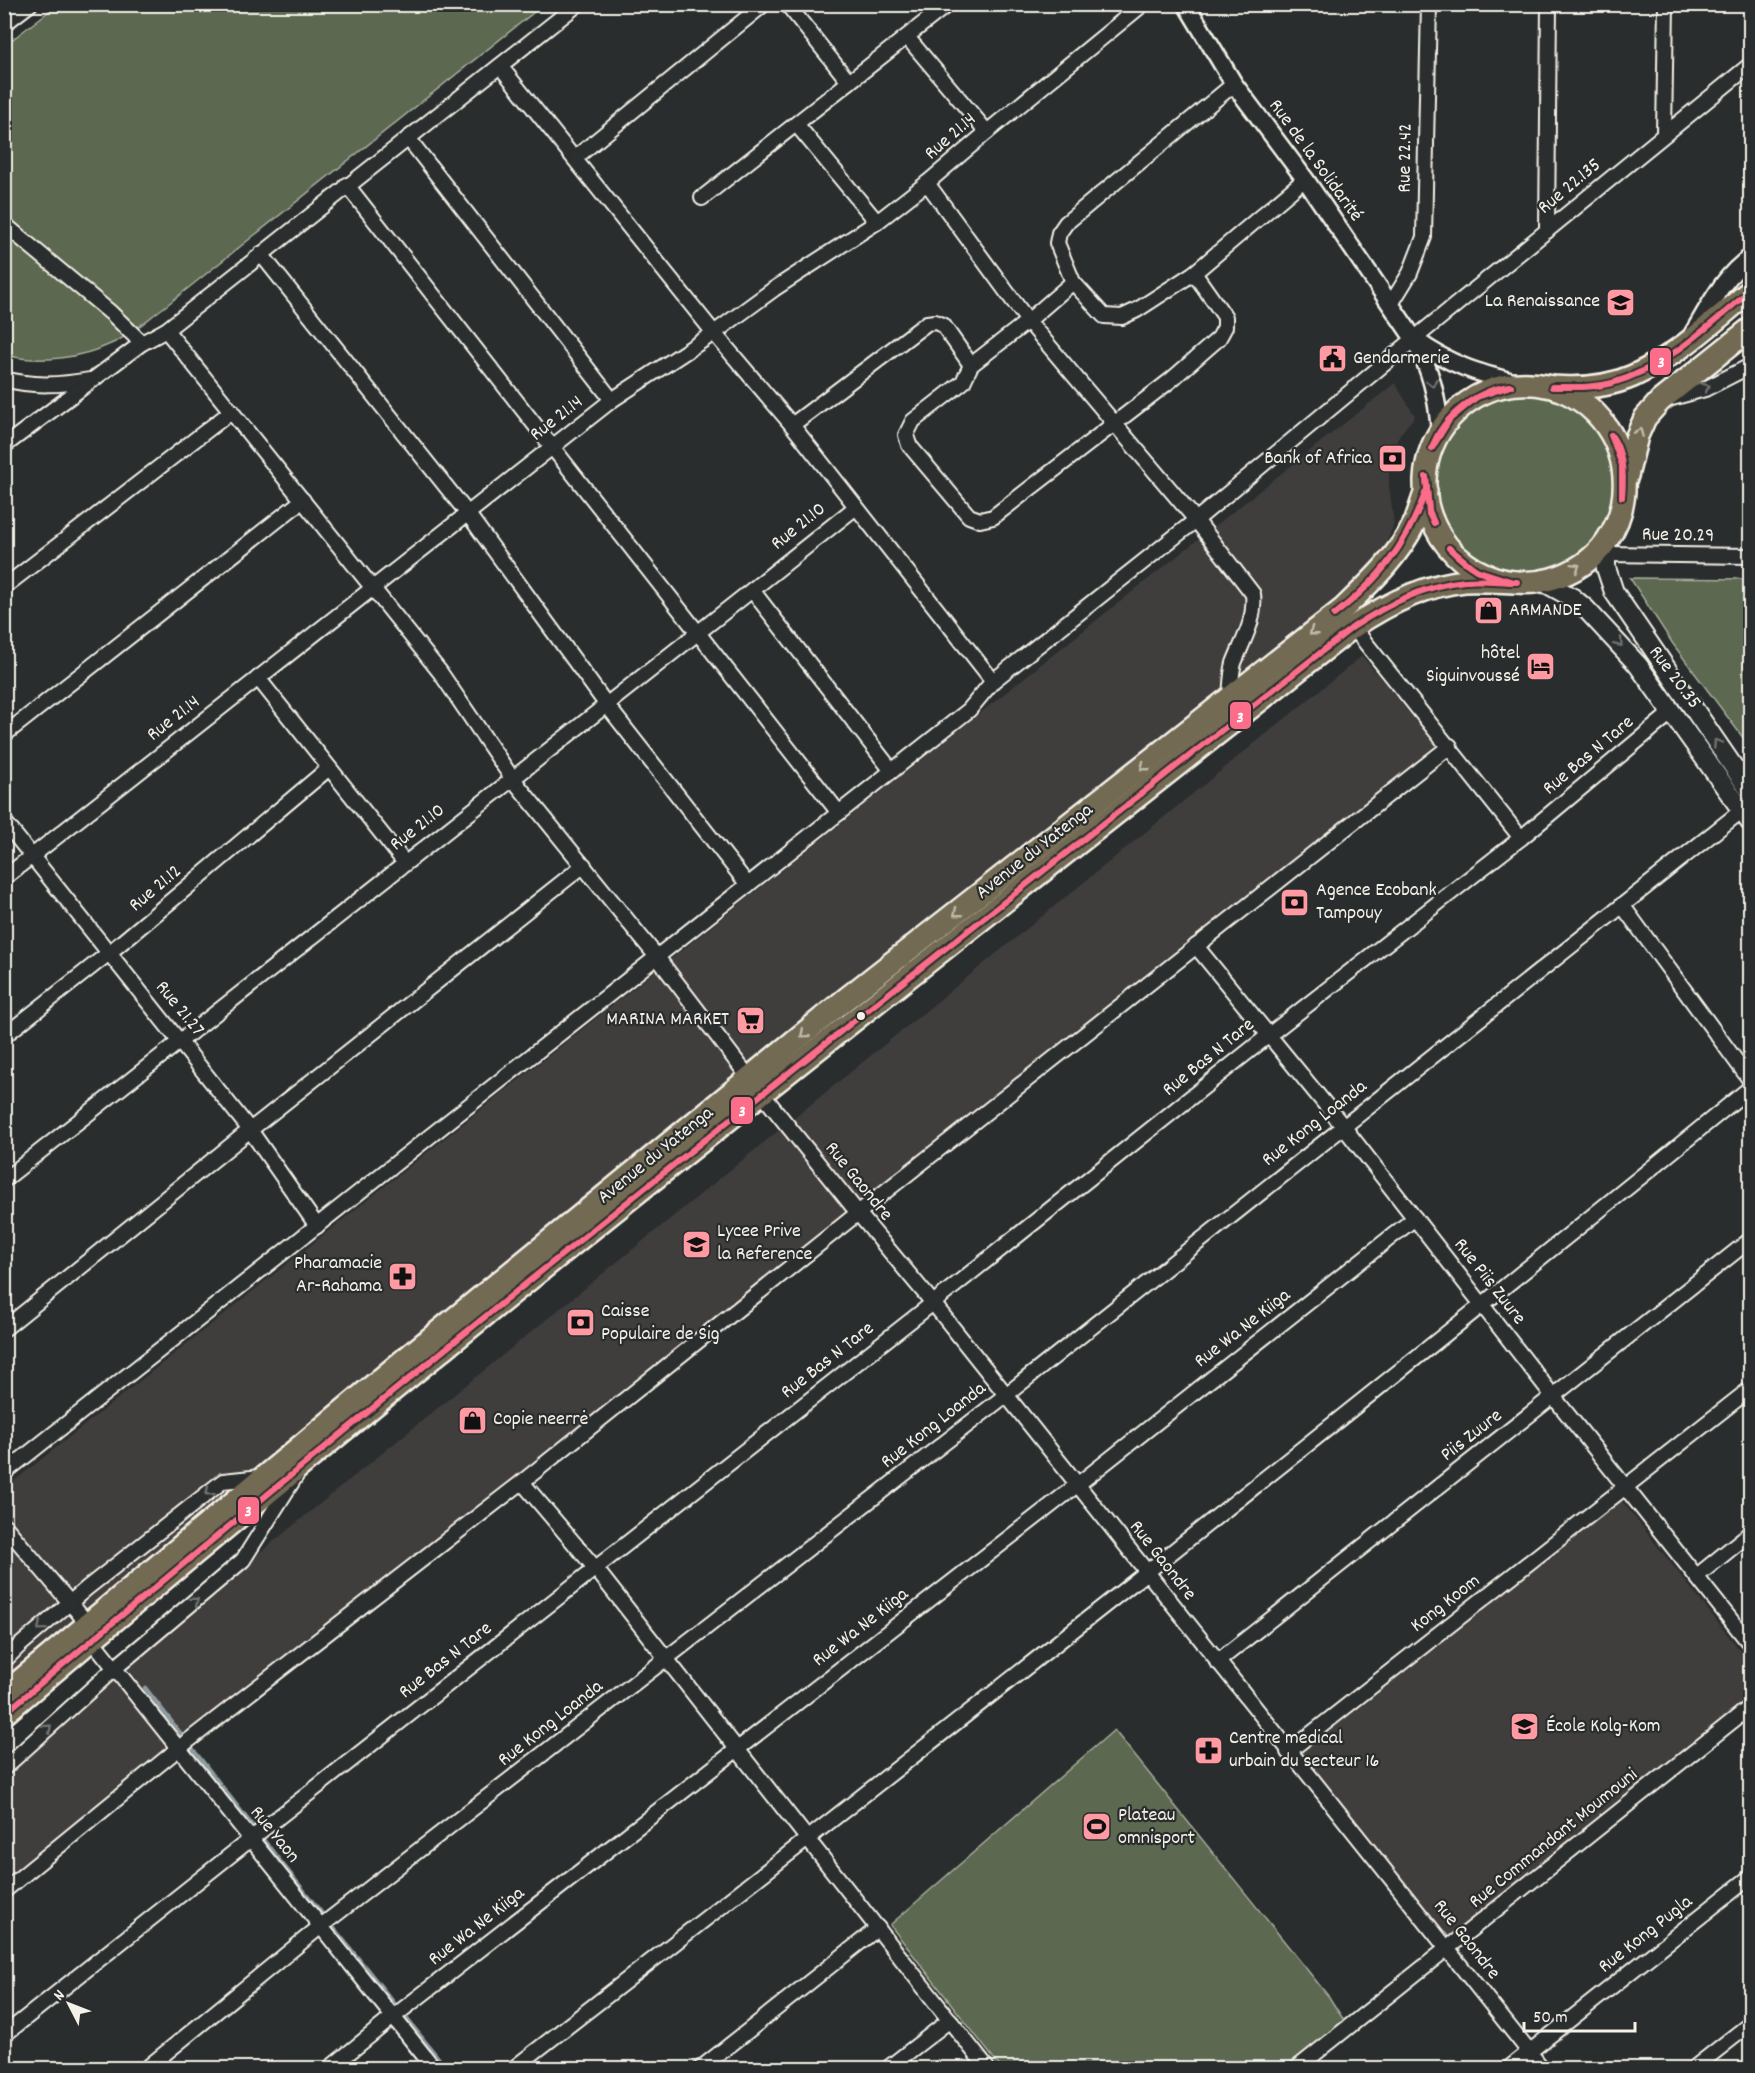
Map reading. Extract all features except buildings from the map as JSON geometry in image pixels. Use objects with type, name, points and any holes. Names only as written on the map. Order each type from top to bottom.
[{"type":"main road","points":[[1750,291],[1686,343],[1634,375],[1612,383],[1590,387],[1518,384],[1497,387],[1478,395],[1460,407],[1440,431],[1430,454],[1425,478],[1431,516],[1450,549],[1469,566],[1492,577],[1516,582],[1542,581],[1583,564],[1606,547],[1619,515],[1637,436],[1645,418],[1660,400],[1750,329]]},
{"type":"main road","points":[[1552,387],[1582,401],[1606,425],[1620,455],[1624,488]]},
{"type":"main road","name":"Avenue du Yatenga","points":[[1173,756],[1230,697],[1342,609],[1374,580],[1404,542],[1426,491]]},
{"type":"main road","name":"Rue 20.35","points":[[1606,547],[1610,582],[1622,606],[1750,791]]},
{"type":"main road","name":"Avenue du Yatenga","points":[[4,1694],[90,1632],[303,1464],[755,1086],[848,998],[1173,756],[1353,627],[1389,604],[1438,586],[1465,581],[1516,582]]},
{"type":"main road","name":"Rue 20.35","points":[[1542,581],[1573,598],[1600,622],[1638,665],[1748,812]]},
{"type":"main road","name":"Avenue du Yatenga","points":[[4,1714],[90,1632],[264,1477],[409,1356],[755,1086]]},
{"type":"street","points":[[4,24],[30,4]]},
{"type":"street","points":[[4,446],[142,343],[166,330],[578,4]]},
{"type":"street","points":[[575,158],[764,4]]},
{"type":"street","points":[[787,4],[849,82]]},
{"type":"street","points":[[702,198],[948,4]]},
{"type":"street","name":"Rue 21.14","points":[[4,878],[612,400],[714,333],[774,289],[877,222],[1143,4]]},
{"type":"street","name":"Rue 22.42","points":[[1391,304],[1410,273],[1424,237],[1429,4]]},
{"type":"street","points":[[1547,231],[1549,4]]},
{"type":"street","points":[[1664,134],[1666,4]]},
{"type":"street","name":"Rue de la Solidarité","points":[[1186,5],[1234,84],[1305,179],[1414,339],[1427,363],[1440,431]]},
{"type":"street","points":[[907,37],[987,132]]},
{"type":"street","name":"Rue 22.135","points":[[4,1473],[969,710],[993,681],[1196,520],[1750,65]]},
{"type":"street","points":[[500,66],[714,333],[792,425],[993,681]]},
{"type":"street","points":[[1234,84],[1066,223],[1059,233],[1057,243],[1073,282],[1104,316],[1122,317],[1137,310],[1194,273],[1305,179]]},
{"type":"street","points":[[797,125],[877,222]]},
{"type":"street","points":[[408,138],[612,400]]},
{"type":"street","points":[[927,183],[1029,321],[1196,520],[1253,594],[1255,607],[1250,627],[1233,666],[1230,697]]},
{"type":"street","points":[[347,185],[839,813]]},
{"type":"street","points":[[4,224],[111,313],[142,343]]},
{"type":"street","points":[[261,254],[468,514],[606,704],[748,885]]},
{"type":"street","points":[[1686,343],[1724,282],[1739,265],[1750,258]]},
{"type":"street","points":[[1073,282],[1029,321],[971,365],[963,382],[914,421],[906,435],[909,446],[969,516],[980,520],[993,517],[1171,380],[1219,338],[1225,327],[1225,317],[1194,273]]},
{"type":"street","points":[[792,425],[927,323],[935,322],[943,325],[971,365]]},
{"type":"street","name":"Rue Gaondre","points":[[166,330],[441,672],[512,778],[657,957],[755,1086],[933,1303],[1288,1752],[1448,1948],[1542,2068]]},
{"type":"street","name":"Rue de la Solidarité","points":[[1414,339],[1435,354],[1473,372],[1518,384]]},
{"type":"street","points":[[1660,400],[1705,389],[1750,366]]},
{"type":"street","points":[[4,379],[41,385],[68,384],[95,379]]},
{"type":"street","points":[[4,587],[232,411]]},
{"type":"street","points":[[4,735],[303,500]]},
{"type":"street","name":"Rue 21.10","points":[[4,1180],[856,507]]},
{"type":"street","name":"Rue 20.29","points":[[1606,547],[1750,556]]},
{"type":"street","points":[[752,590],[892,771]]},
{"type":"street","points":[[1353,627],[1521,838]]},
{"type":"street","points":[[258,678],[405,863]]},
{"type":"street","name":"Rue Bas N Tare","points":[[4,2035],[1521,838],[1672,712]]},
{"type":"street","points":[[4,1891],[179,1748],[522,1482],[858,1213],[1450,746]]},
{"type":"street","name":"Rue 21.12","points":[[4,1036],[109,953],[329,768]]},
{"type":"street","name":"Rue Kong Loanda","points":[[147,2068],[321,1926],[1006,1395],[1622,905],[1748,812]]},
{"type":"street","name":"Rue 21.27","points":[[4,821],[250,1130],[317,1226]]},
{"type":"street","points":[[4,1329],[584,865]]},
{"type":"street","points":[[1622,905],[1750,1080]]},
{"type":"street","name":"Rue Piis Zuure","points":[[1196,946],[1343,1126],[1750,1644]]},
{"type":"street","points":[[514,2068],[809,1839],[1484,1306],[1750,1088]]},
{"type":"street","name":"Rue Wa Ne Kiiga","points":[[330,2068],[1415,1218]]},
{"type":"street","name":"Piis Zuure","points":[[1217,1662],[1750,1240]]},
{"type":"street","name":"Kong Koom","points":[[1288,1752],[1627,1488],[1750,1389]]},
{"type":"street","points":[[4,1768],[115,1668],[243,1560],[303,1464]]},
{"type":"street","points":[[4,1661],[70,1602],[223,1481],[264,1477]]},
{"type":"street","points":[[522,1482],[596,1569],[987,2068]]},
{"type":"street","name":"Rue Yaon","points":[[4,1525],[70,1602],[115,1668],[434,2068]]},
{"type":"street","points":[[1697,1576],[1750,1533]]},
{"type":"street","name":"Rue Commandant Moumouni","points":[[1297,2068],[1750,1707]]},
{"type":"street","name":"Rue Kong Pugla","points":[[1509,2068],[1750,1877]]},
{"type":"street","points":[[701,2068],[878,1928]]},
{"type":"street","points":[[888,2068],[950,2020]]},
{"type":"street","points":[[1694,2068],[1750,2024]]},
{"type":"shaded area","points":[[1395,383],[1415,416],[1400,434],[1389,458],[1389,485],[1394,524],[1384,549],[1347,592],[5,1676],[5,1488]]},
{"type":"shaded area","points":[[1362,656],[1437,746],[5,1891],[5,1760]]},
{"type":"shaded area","name":"École Kolg-Kom","points":[[1621,1500],[1750,1663],[1750,1700],[1447,1940],[1300,1754]]},
{"type":"green space","points":[[57,5],[543,5],[134,330],[113,343],[74,356],[46,359],[18,358],[5,355],[4,46]]},
{"type":"green space","points":[[1525,394],[1559,401],[1588,420],[1607,449],[1614,483],[1607,517],[1588,546],[1559,565],[1525,572],[1491,565],[1462,546],[1443,517],[1436,483],[1443,449],[1462,420],[1491,401]]},
{"type":"green space","points":[[1630,578],[1750,579],[1750,747],[1673,644]]},
{"type":"green space","name":"Plateau omnisport","points":[[1114,1730],[1329,1997],[1345,2022],[1285,2068],[1001,2068],[890,1925]]},
{"type":"waterway","points":[[145,1688],[278,1859],[446,2068]]},
{"type":"waterway","points":[[346,1969],[425,2068]]},
{"type":"transit line","name":"3","points":[[1552,387],[1605,385],[1632,376],[1668,357],[1702,332],[1750,291]]},
{"type":"transit line","name":"3","points":[[1432,448],[1444,426],[1463,406],[1486,393],[1511,386]]},
{"type":"transit line","name":"3","points":[[1432,448],[1450,419],[1477,397],[1511,386]]},
{"type":"transit line","name":"3","points":[[1611,435],[1621,457],[1622,497]]},
{"type":"transit line","name":"3","points":[[1611,435],[1622,465],[1622,497]]},
{"type":"transit line","name":"3","points":[[1426,477],[1429,510],[1434,523]]},
{"type":"transit line","name":"3","points":[[1426,477],[1429,514],[1434,523]]},
{"type":"transit line","name":"3","points":[[1334,615],[1365,588],[1390,560],[1409,529],[1426,491]]},
{"type":"transit line","name":"3","points":[[1449,548],[1476,570],[1510,581]]},
{"type":"transit line","name":"3","points":[[1449,548],[1477,570],[1510,581]]},
{"type":"transit line","name":"3","points":[[4,1714],[505,1300],[843,1029],[1353,627],[1406,597],[1435,587],[1471,580],[1517,582]]},
{"type":"place","name":"La Renaissance","points":[[1621,302]]},
{"type":"place","name":"Gendarmerie","points":[[1332,359]]},
{"type":"place","name":"Bank of Africa","points":[[1393,459]]},
{"type":"place","name":"ARMANDE","points":[[1488,611]]},
{"type":"place","name":"hôtel Siguinvoussé","points":[[1541,666]]},
{"type":"place","name":"Agence Ecobank Tampouy","points":[[1295,902]]},
{"type":"place","name":"MARINA MARKET","points":[[750,1020]]},
{"type":"place","name":"Lycee Prive la Reference","points":[[696,1244]]},
{"type":"place","name":"Pharamacie Ar-Rahama","points":[[403,1276]]},
{"type":"place","name":"Caisse Populaire de Sig","points":[[580,1323]]},
{"type":"place","name":"Copie neerrė","points":[[472,1420]]},
{"type":"place","name":"École Kolg-Kom","points":[[1525,1727]]},
{"type":"place","name":"Centre medical urbain du secteur 16","points":[[1208,1751]]},
{"type":"place","name":"Plateau omnisport","points":[[1097,1827]]}]
